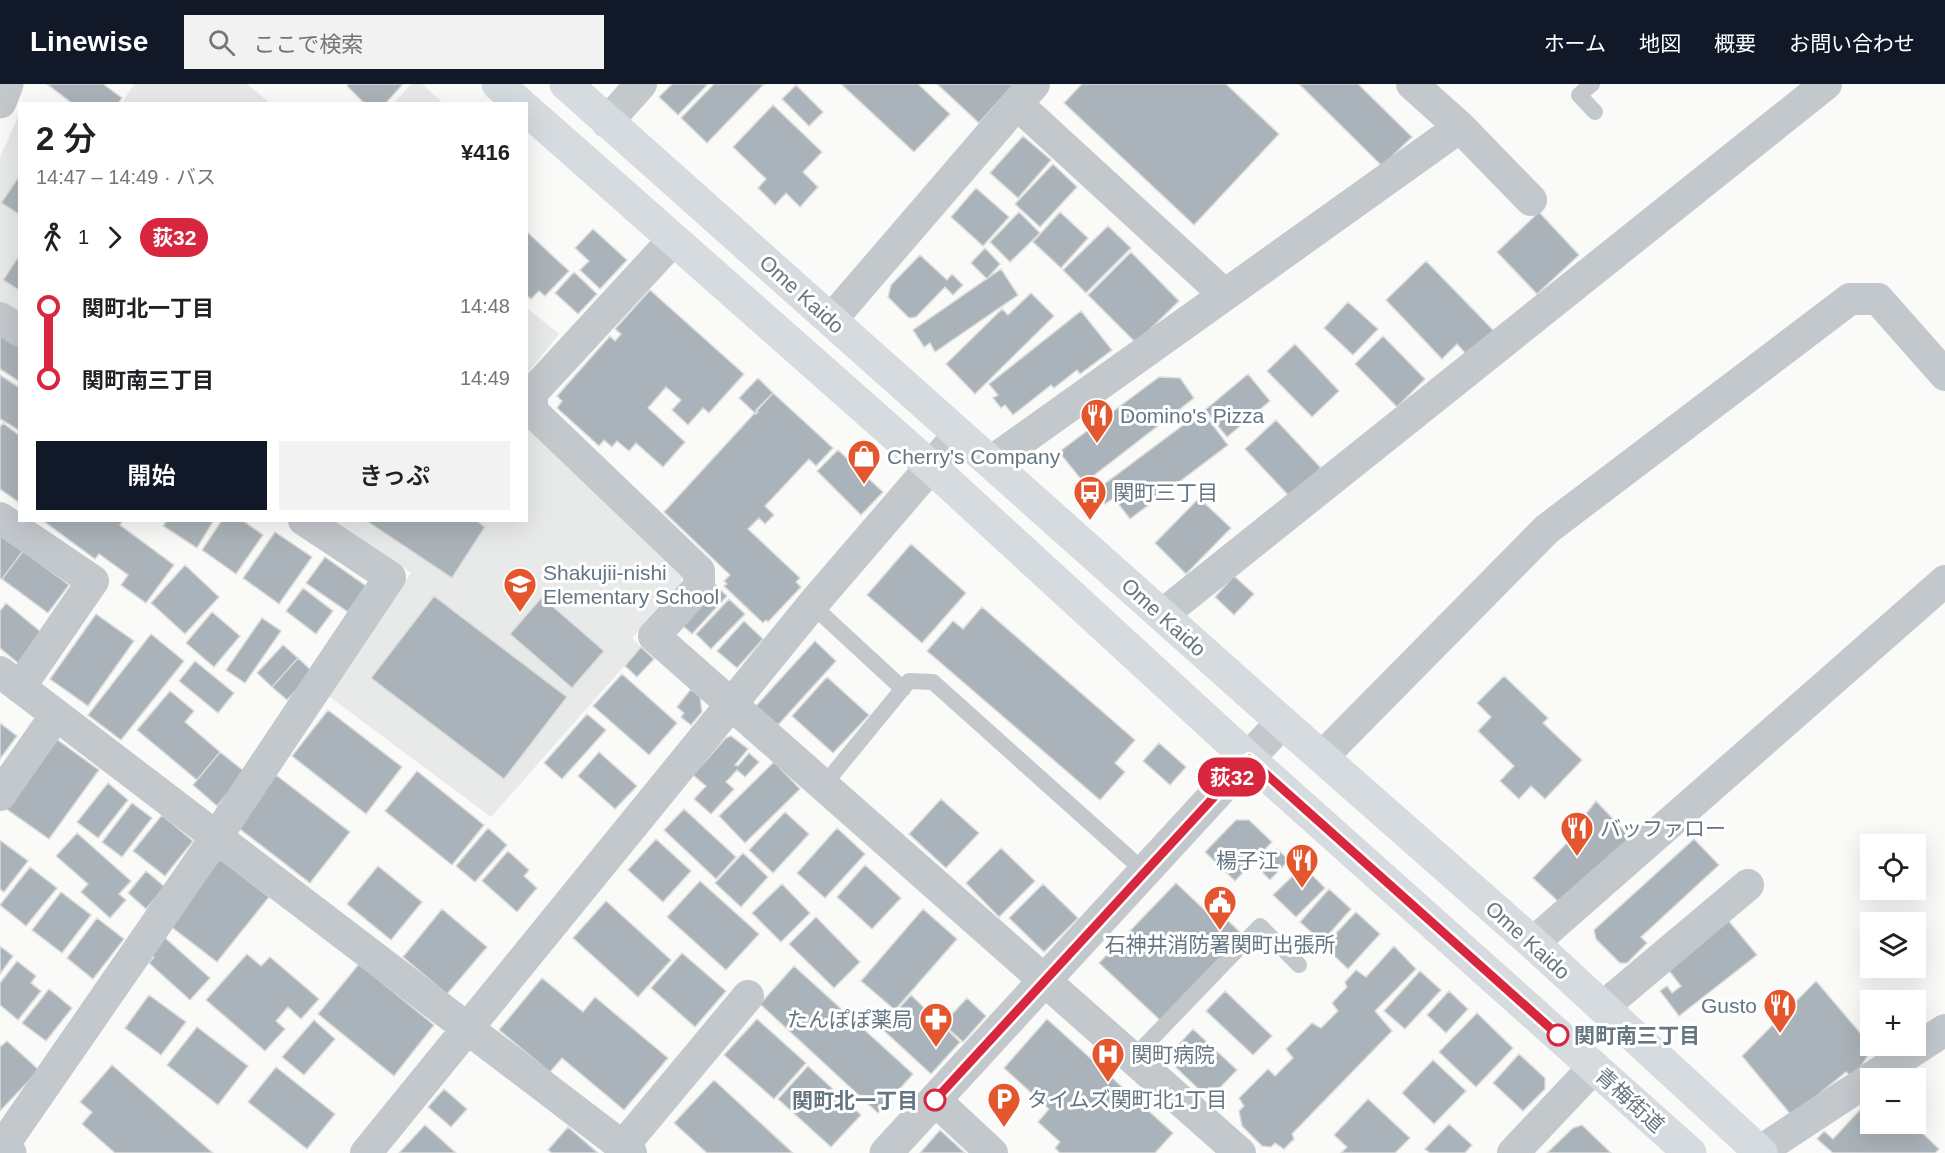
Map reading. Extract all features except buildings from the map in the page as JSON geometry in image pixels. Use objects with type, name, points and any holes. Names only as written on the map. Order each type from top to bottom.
[{"type":"main road","points":[[498,84],[518,102]]},
{"type":"main road","name":"Ome Kaido","points":[[566,84],[1533,943],[1760,1152]]},
{"type":"main road","points":[[528,111],[930,466],[1249,759]]},
{"type":"main road","name":"青梅街道","points":[[1249,759],[1690,1153]]},
{"type":"street","points":[[0,102],[8,84]]},
{"type":"street","points":[[607,122],[641,84]]},
{"type":"street","points":[[1412,84],[1460,127],[1531,200]]},
{"type":"street","points":[[1162,615],[1826,84]]},
{"type":"street","points":[[831,320],[1026,94],[1224,294]]},
{"type":"street","points":[[991,462],[1460,127]]},
{"type":"street","points":[[673,240],[532,393],[532,411],[699,571],[699,587],[654,636],[1240,1153]]},
{"type":"street","points":[[1322,757],[1547,530],[1850,299],[1878,299],[1945,375]]},
{"type":"street","points":[[0,318],[18,330]]},
{"type":"street","points":[[366,1153],[812,605],[959,434]]},
{"type":"street","points":[[0,518],[93,581],[10,679],[627,1150],[748,996]]},
{"type":"street","points":[[3,1149],[217,836],[390,577],[307,522]]},
{"type":"street","points":[[1533,943],[1945,581]]},
{"type":"street","points":[[0,795],[56,715]]},
{"type":"street","points":[[886,1153],[1282,722]]},
{"type":"street","points":[[1603,1006],[1748,885]]},
{"type":"street","points":[[1888,1068],[1945,1030]]},
{"type":"street","points":[[1513,1153],[1594,1067]]},
{"type":"street","points":[[1760,1152],[1860,1086]]},
{"type":"street","points":[[935,1100],[992,1153]]},
{"type":"lane","points":[[1592,84],[1579,95],[1595,112]]},
{"type":"lane","points":[[812,605],[903,689]]},
{"type":"lane","points":[[823,786],[909,681],[933,682],[1145,873]]},
{"type":"lane","points":[[1133,1058],[1260,926],[1299,965]]},
{"type":"shaded area","points":[[134,84],[247,84],[269,102],[123,102]]},
{"type":"shaded area","points":[[411,84],[422,84],[442,102],[395,102]]},
{"type":"shaded area","points":[[18,117],[18,317],[0,305],[0,157]]},
{"type":"shaded area","points":[[528,309],[559,334],[528,373]]},
{"type":"shaded area","name":"Shakujii-nishi Elementary School","points":[[528,428],[682,577],[680,587],[632,638],[641,647],[491,817],[327,695],[411,573],[334,522],[528,522]]},
{"type":"bus line","name":"荻32","points":[[935,1100],[1249,759],[1558,1035]]},
{"type":"place","name":"Domino's Pizza","points":[[1097,444]]},
{"type":"place","name":"Cherry's Company","points":[[864,485]]},
{"type":"place","name":"関町三丁目","points":[[1090,521]]},
{"type":"place","name":"Shakujii-nishi Elementary School","points":[[520,613]]},
{"type":"place","name":"バッファロー","points":[[1577,857]]},
{"type":"place","name":"楊子江","points":[[1302,889]]},
{"type":"place","name":"石神井消防署関町出張所","points":[[1220,931]]},
{"type":"place","name":"Gusto","points":[[1780,1034]]},
{"type":"place","name":"関町南三丁目","points":[[1558,1035]]},
{"type":"place","name":"たんぽぽ薬局","points":[[936,1048]]},
{"type":"place","name":"関町病院","points":[[1108,1083]]},
{"type":"place","name":"関町北一丁目","points":[[935,1100]]},
{"type":"place","name":"タイムズ関町北1丁目","points":[[1004,1128]]}]
